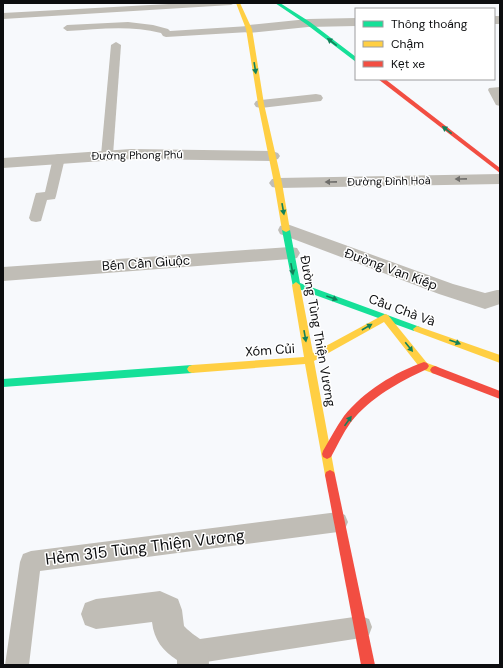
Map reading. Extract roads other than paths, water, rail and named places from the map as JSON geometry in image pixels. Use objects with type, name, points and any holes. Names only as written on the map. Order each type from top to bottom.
[{"type":"main road","name":"Đường Tùng Thiện Vương","points":[[238,3],[249,29],[261,104],[278,183],[338,522],[368,665]]},
{"type":"main road","points":[[277,3],[308,23],[355,59]]},
{"type":"main road","points":[[382,80],[500,172]]},
{"type":"main road","name":"Cầu Chà Và","points":[[296,285],[500,359]]},
{"type":"main road","points":[[385,317],[424,366],[500,395]]},
{"type":"main road","name":"Xóm Củi","points":[[3,383],[309,360],[385,317]]},
{"type":"main road","points":[[327,454],[347,420],[371,396],[396,379],[424,366]]},
{"type":"street","points":[[249,29],[308,23],[355,22]]},
{"type":"street","points":[[261,104],[316,98]]},
{"type":"street","name":"Đường Phong Phú","points":[[3,163],[131,154],[272,156]]},
{"type":"street","name":"Đường Đình Hoà","points":[[278,183],[500,179]]},
{"type":"street","name":"Đường Vạn Kiếp","points":[[286,230],[446,289],[484,301],[497,297]]},
{"type":"street","name":"Bến Cần Giuộc","points":[[3,274],[290,253]]},
{"type":"street","points":[[96,614],[160,606],[167,610],[168,630],[170,636],[193,658]]},
{"type":"lane","points":[[3,16],[231,3]]},
{"type":"lane","points":[[67,28],[115,25],[148,26],[165,31],[166,34],[249,29]]},
{"type":"lane","points":[[107,155],[116,45]]},
{"type":"lane","points":[[496,90],[500,103]]},
{"type":"lane","points":[[36,218],[41,196],[50,196],[58,158]]},
{"type":"lane","name":"Hẻm 315 Tùng Thiện Vương","points":[[17,665],[31,562],[338,522]]},
{"type":"lane","points":[[193,658],[361,627]]}]
